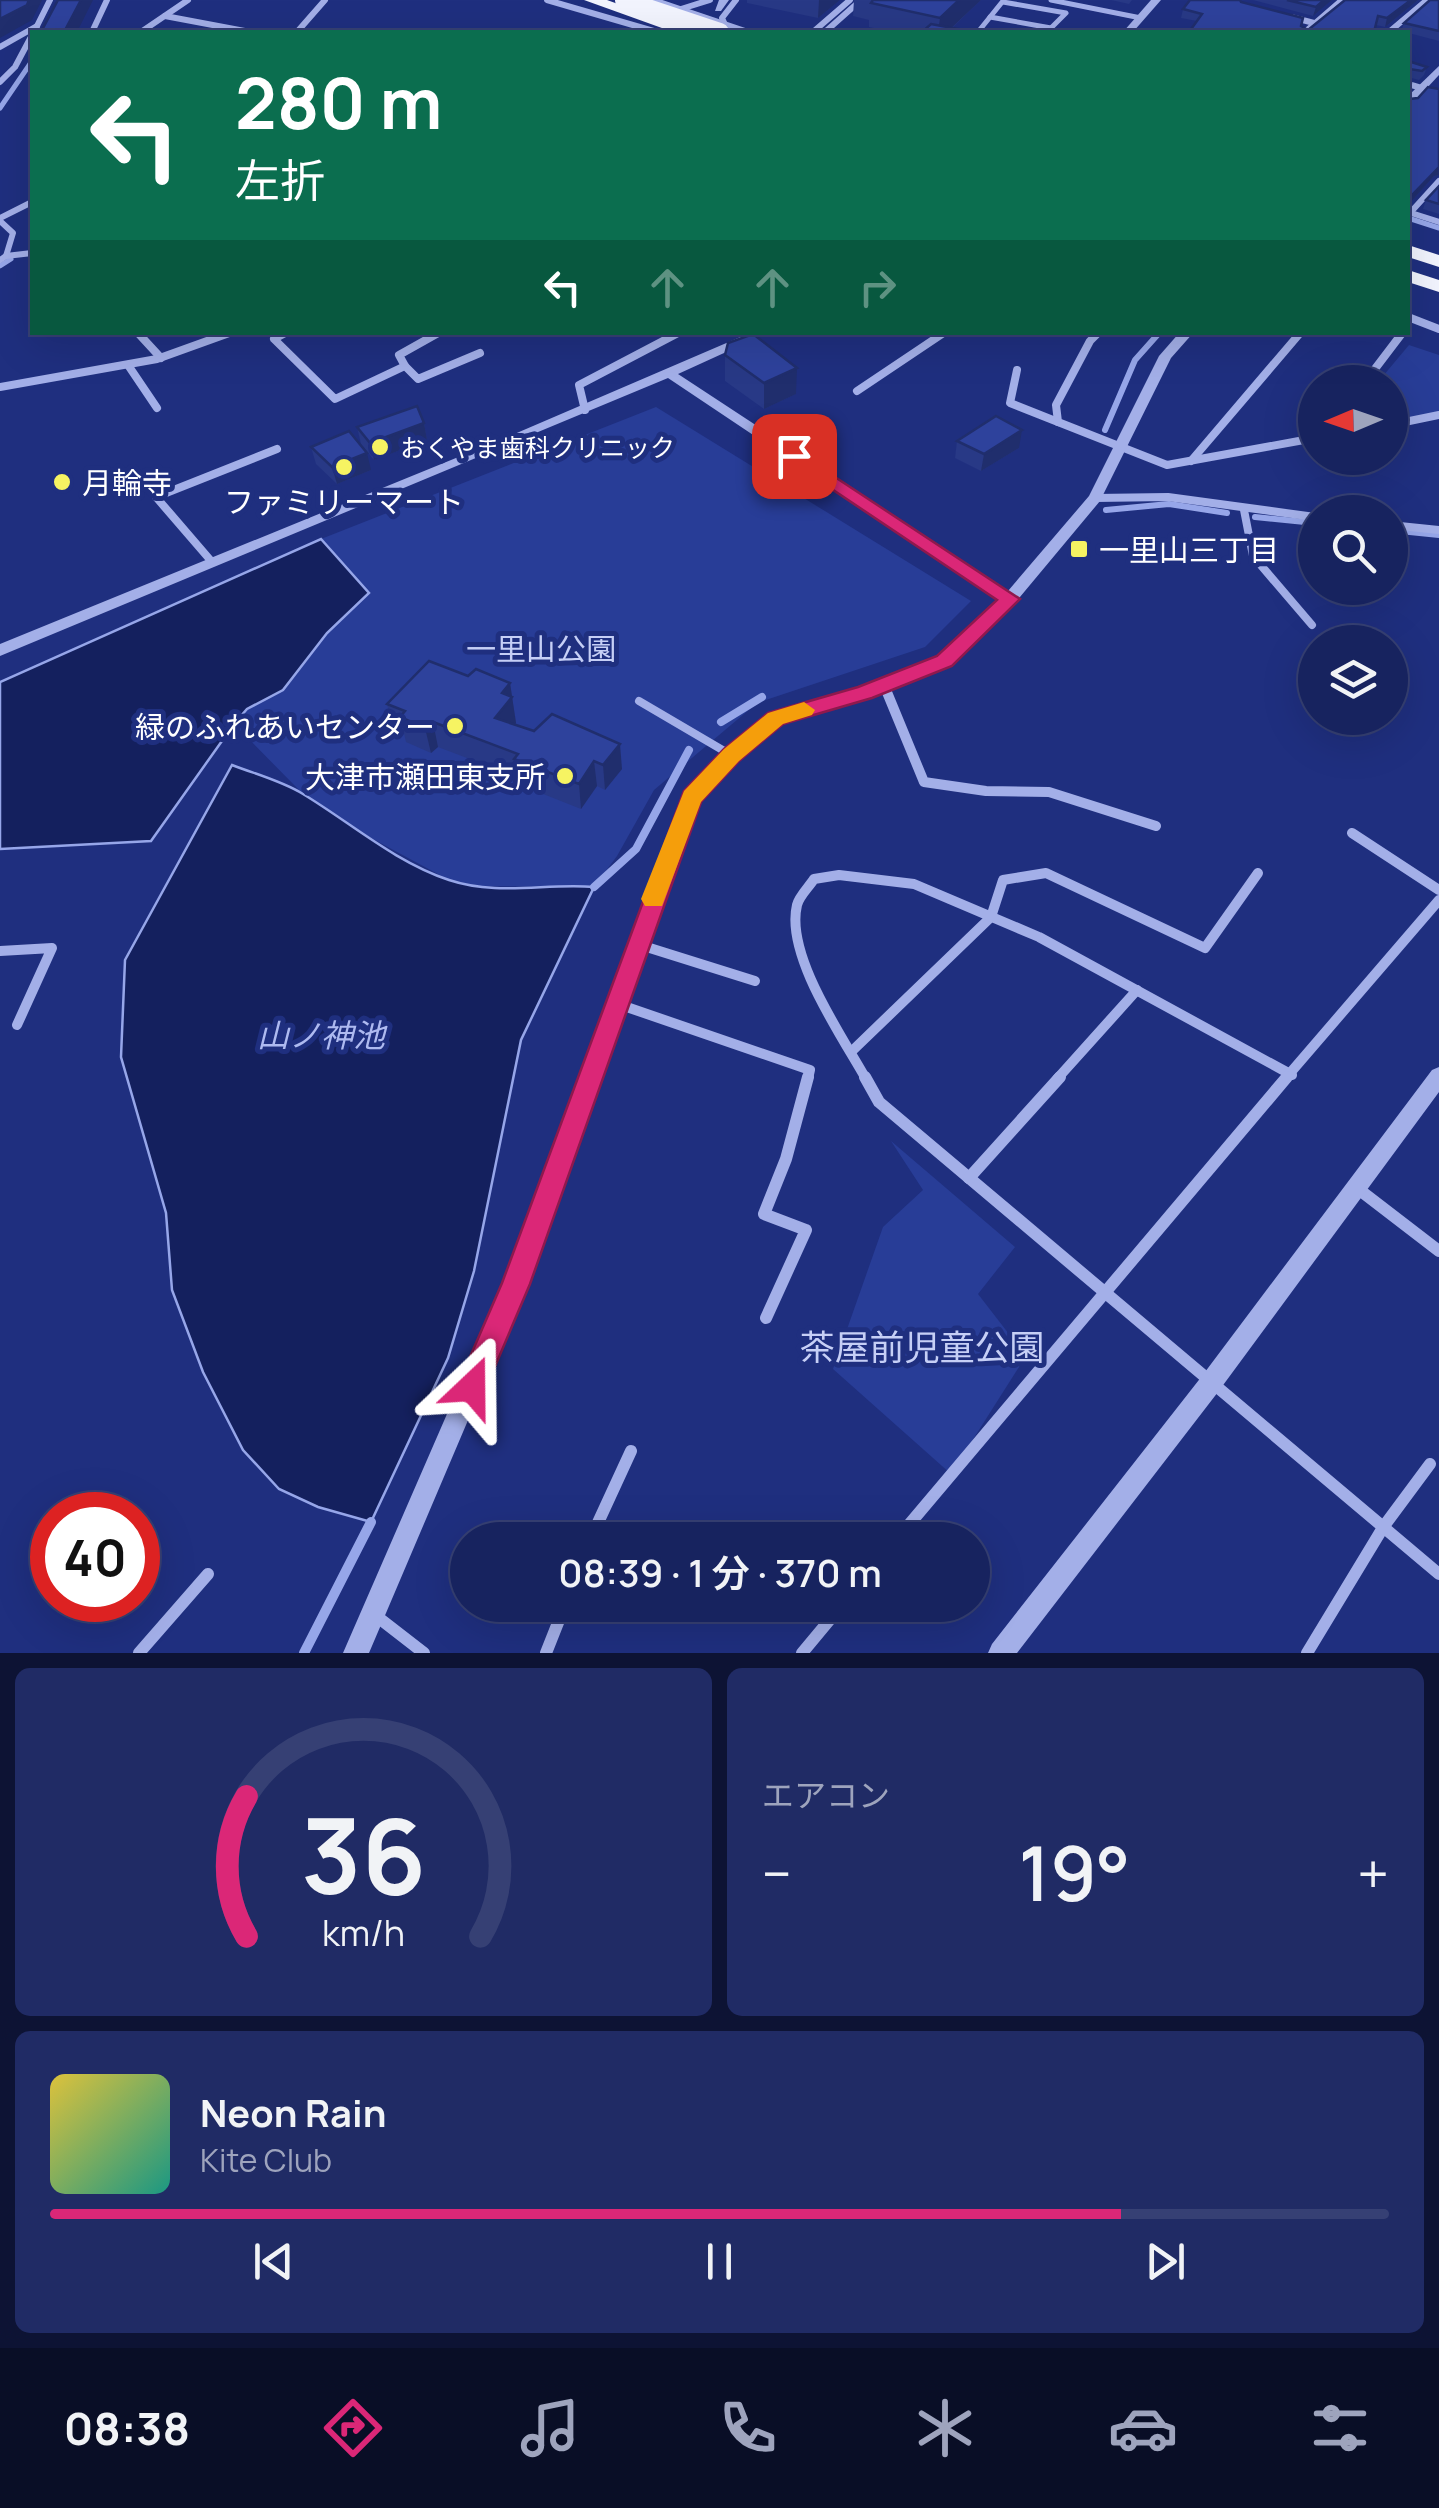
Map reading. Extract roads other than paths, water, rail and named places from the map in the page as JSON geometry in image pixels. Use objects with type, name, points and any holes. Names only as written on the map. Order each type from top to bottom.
[{"type":"highway","points":[[592,0],[681,30]]},
{"type":"highway","points":[[624,0],[722,29]]},
{"type":"highway","points":[[1410,255],[1439,298]]},
{"type":"street","points":[[35,30],[50,0]]},
{"type":"street","points":[[93,30],[107,0]]},
{"type":"street","points":[[144,30],[188,0]]},
{"type":"street","points":[[298,30],[325,0]]},
{"type":"street","points":[[548,0],[649,30]]},
{"type":"street","points":[[653,0],[722,29],[722,18],[736,0]]},
{"type":"street","points":[[815,30],[850,0]]},
{"type":"street","points":[[827,30],[861,0]]},
{"type":"street","points":[[838,30],[871,0]]},
{"type":"street","points":[[1130,30],[1156,0]]},
{"type":"street","points":[[1306,30],[1342,0]]},
{"type":"street","points":[[1390,30],[1425,1],[1439,8]]},
{"type":"street","points":[[680,9],[717,3]]},
{"type":"street","points":[[1278,14],[1314,23]]},
{"type":"street","points":[[165,16],[238,30]]},
{"type":"street","points":[[216,30],[220,27]]},
{"type":"street","points":[[0,48],[30,33]]},
{"type":"street","points":[[0,82],[16,67],[30,40]]},
{"type":"street","points":[[1410,100],[1439,69]]},
{"type":"street","points":[[1410,85],[1439,93]]},
{"type":"street","points":[[1410,210],[1439,181]]},
{"type":"street","points":[[30,203],[0,219],[13,233],[4,257],[30,253]]},
{"type":"street","points":[[1410,213],[1439,222]]},
{"type":"street","points":[[1410,320],[1439,329]]},
{"type":"street","points":[[140,335],[161,358]]},
{"type":"street","points":[[0,388],[161,358],[224,335]]},
{"type":"street","points":[[268,335],[335,399],[405,366]]},
{"type":"street","points":[[274,339],[281,335]]},
{"type":"street","points":[[435,335],[399,355],[418,379],[480,353]]},
{"type":"street","points":[[585,410],[579,385],[674,335]]},
{"type":"street","points":[[0,650],[585,410],[757,335]]},
{"type":"street","points":[[858,391],[941,335]]},
{"type":"street","points":[[1058,422],[1056,405],[1096,335]]},
{"type":"street","points":[[356,1653],[516,1284],[614,1002],[692,798],[731,755],[775,718],[884,685],[944,661],[1010,599],[1094,498],[1165,356],[1185,335]]},
{"type":"street","points":[[1190,461],[1298,335]]},
{"type":"street","points":[[1378,365],[1400,335]]},
{"type":"street","points":[[128,365],[157,408]]},
{"type":"street","points":[[1017,370],[1010,403],[1168,466],[1298,441]]},
{"type":"street","points":[[670,374],[1010,599]]},
{"type":"street","points":[[1408,422],[1439,416]]},
{"type":"street","points":[[212,562],[156,497],[277,448]]},
{"type":"street","points":[[1094,498],[1168,496],[1298,515]]},
{"type":"street","points":[[1244,510],[1253,556],[1312,625]]},
{"type":"street","points":[[1408,527],[1439,530]]},
{"type":"street","points":[[884,685],[924,782],[986,791],[1049,792],[1156,826]]},
{"type":"street","points":[[1352,833],[1439,890]]},
{"type":"street","points":[[851,1052],[992,917],[1003,880],[1046,873],[1205,948],[1258,873]]},
{"type":"street","points":[[1292,1075],[1040,937],[914,884],[839,875],[814,879],[796,903],[796,933],[814,986],[879,1102],[1439,1574]]},
{"type":"street","points":[[911,1522],[1102,1292],[1439,900]]},
{"type":"street","points":[[636,944],[756,981]]},
{"type":"street","points":[[0,951],[52,948],[17,1026]]},
{"type":"street","points":[[970,1178],[1137,990]]},
{"type":"street","points":[[614,1002],[810,1070],[786,1159],[764,1214],[806,1230],[766,1318]]},
{"type":"street","points":[[1002,1653],[1210,1384],[1439,1076]]},
{"type":"street","points":[[1354,1186],[1439,1252]]},
{"type":"street","points":[[598,1522],[631,1451]]},
{"type":"street","points":[[1307,1653],[1384,1526],[1430,1464]]},
{"type":"street","points":[[139,1653],[208,1574]]},
{"type":"street","points":[[375,1614],[424,1653]]},
{"type":"street","points":[[546,1653],[558,1622]]},
{"type":"street","points":[[802,1653],[828,1622]]},
{"type":"lane","points":[[1051,0],[1141,18]]},
{"type":"lane","points":[[980,30],[990,17],[1004,1],[1066,13],[1051,28],[990,17]]},
{"type":"lane","points":[[1022,30],[1027,24]]},
{"type":"lane","points":[[639,701],[731,755]]},
{"type":"water","points":[[321,539],[369,593],[327,633],[283,690],[247,709],[151,841],[0,849],[0,682]]},
{"type":"water","name":"山ノ神池","points":[[232,765],[295,789],[392,853],[449,880],[503,888],[594,887],[521,1040],[474,1271],[448,1358],[371,1522],[318,1507],[279,1489],[243,1450],[203,1372],[172,1290],[166,1213],[121,1057],[125,960]]},
{"type":"waterway","points":[[0,108],[30,64]]},
{"type":"waterway","points":[[1410,219],[1439,228]]},
{"type":"waterway","points":[[0,266],[11,259]]},
{"type":"waterway","points":[[1105,430],[1135,360],[1157,335]]},
{"type":"waterway","points":[[1106,510],[1169,504],[1227,513]]},
{"type":"waterway","points":[[1255,517],[1298,521]]},
{"type":"waterway","points":[[1408,532],[1439,535]]},
{"type":"waterway","points":[[721,722],[762,697]]},
{"type":"waterway","points":[[594,887],[636,849],[689,750]]},
{"type":"waterway","points":[[304,1653],[371,1522]]},
{"type":"place","name":"おくやま歯科クリニック","points":[[380,447]]},
{"type":"place","name":"ファミリーマート","points":[[344,467]]},
{"type":"place","name":"月輪寺","points":[[62,482]]},
{"type":"place","name":"一里山三丁目","points":[[1079,549]]},
{"type":"place","name":"緑のふれあいセンター","points":[[455,726]]},
{"type":"place","name":"大津市瀬田東支所","points":[[565,776]]},
{"type":"park label","name":"一里山公園","points":[[541,648]]},
{"type":"park label","name":"茶屋前児童公園","points":[[922,1347]]}]
